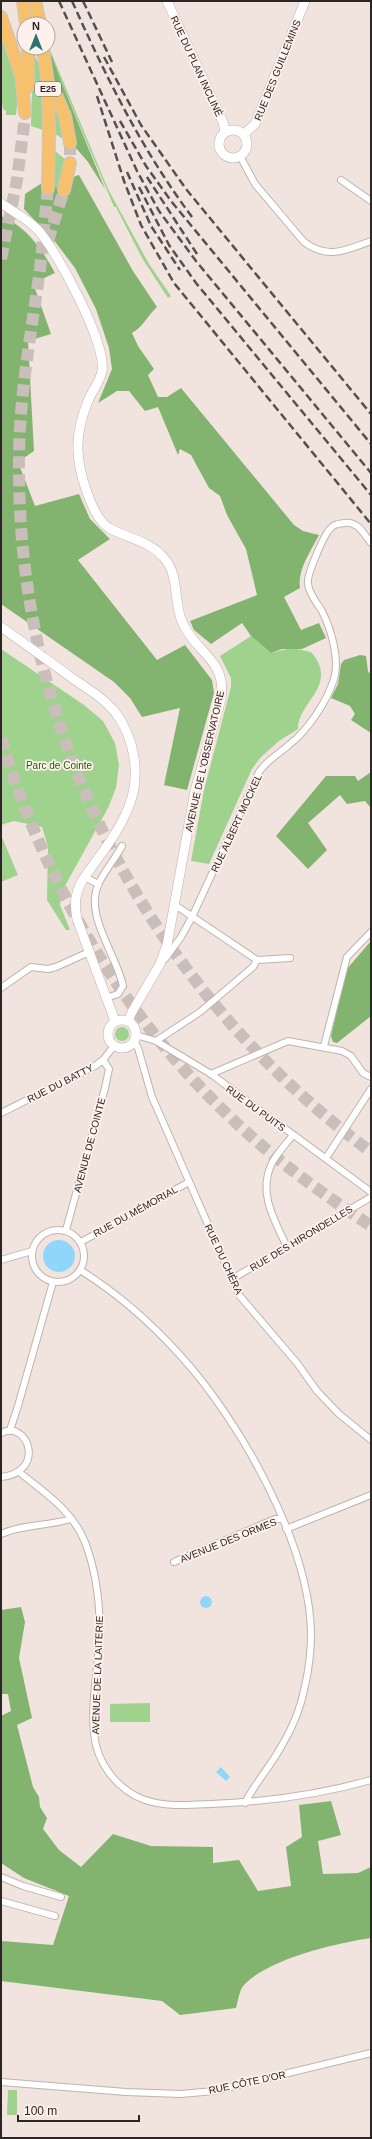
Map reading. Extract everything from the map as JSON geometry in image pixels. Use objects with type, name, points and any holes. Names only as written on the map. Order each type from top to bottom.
[{"type":"highway","points":[[24,1],[25,16]]},
{"type":"highway","points":[[35,1],[38,16]]},
{"type":"highway","name":"E25","points":[[1,17],[21,75],[25,115],[28,84],[28,56]]},
{"type":"highway","name":"E25","points":[[40,56],[48,85],[48,188]]},
{"type":"highway","points":[[52,88],[65,116],[70,143]]},
{"type":"highway","points":[[64,190],[70,163]]},
{"type":"street","name":"RUE DU PLAN INCLINÉ","points":[[167,1],[211,96],[225,132]]},
{"type":"street","name":"RUE DES GUILLEMINS","points":[[244,134],[255,124],[305,1]]},
{"type":"street","points":[[236,130],[244,134],[247,146],[240,156],[231,158],[226,156],[220,150],[219,140],[225,132],[236,130]]},
{"type":"street","points":[[240,156],[255,184],[304,242],[312,249],[324,252],[336,252],[371,241]]},
{"type":"street","points":[[341,180],[371,201]]},
{"type":"street","name":"AVENUE DE L'OBSERVATOIRE","points":[[1,203],[37,229],[52,248],[62,265],[90,323],[102,357],[102,371],[100,378],[88,401],[78,433],[78,458],[88,496],[102,521],[108,527],[152,547],[166,559],[172,575],[182,622],[191,638],[214,662],[221,676],[221,699],[195,791],[176,905],[160,964],[128,1021]]},
{"type":"street","name":"RUE ALBERT MOCKEL","points":[[160,964],[181,937],[192,917],[259,772],[266,761],[300,735],[310,722],[332,686],[335,669],[332,640],[326,620],[310,590],[308,579],[329,529],[334,525],[342,523],[354,523],[371,543]]},
{"type":"street","points":[[1,627],[104,700],[122,722],[131,745],[134,756],[135,781],[130,805],[123,819],[85,876],[78,889],[75,905],[77,919],[115,1021]]},
{"type":"street","points":[[106,998],[118,994],[123,986],[97,919],[94,904],[98,884],[122,846]]},
{"type":"street","points":[[85,876],[98,884]]},
{"type":"street","points":[[176,905],[257,960],[290,958]]},
{"type":"street","points":[[324,1046],[346,957],[371,932]]},
{"type":"street","points":[[1,988],[31,967],[48,969],[56,967],[89,952]]},
{"type":"street","points":[[156,1041],[200,1012],[253,967],[257,960]]},
{"type":"street","points":[[115,1021],[128,1021],[135,1028],[135,1039],[126,1048],[114,1046],[109,1041],[107,1032],[115,1021]]},
{"type":"street","name":"RUE DU PUITS","points":[[135,1039],[156,1041],[211,1074],[371,1192]]},
{"type":"street","name":"RUE DU CHÉRA","points":[[135,1039],[152,1097],[239,1295],[248,1308],[285,1348],[317,1391],[339,1414],[371,1440]]},
{"type":"street","points":[[211,1074],[288,1042],[324,1046],[342,1051],[351,1056],[363,1073],[371,1077]]},
{"type":"street","name":"RUE DU BATTY","points":[[1,1114],[103,1060],[114,1046]]},
{"type":"street","name":"AVENUE DE COINTE","points":[[66,1230],[105,1088],[109,1069],[103,1060]]},
{"type":"street","points":[[326,1158],[371,1089]]},
{"type":"street","points":[[287,1247],[269,1204],[266,1194],[266,1180],[272,1164],[293,1135]]},
{"type":"street","name":"RUE DU MÉMORIAL","points":[[81,1242],[189,1182]]},
{"type":"street","name":"RUE DES HIRONDELLES","points":[[232,1279],[371,1197]]},
{"type":"street","points":[[66,1230],[76,1236],[81,1242],[85,1256],[80,1270],[69,1280],[53,1282],[39,1274],[34,1267],[32,1251],[35,1243],[46,1232],[66,1230]]},
{"type":"street","points":[[1,1260],[32,1251]]},
{"type":"street","name":"AVENUE DES ORMES","points":[[80,1270],[103,1284],[180,1354],[235,1428],[255,1463],[286,1529],[298,1562],[310,1620],[311,1644],[302,1696],[286,1738],[245,1803]]},
{"type":"street","points":[[10,1430],[53,1282]]},
{"type":"street","points":[[1,1433],[10,1430],[20,1434],[28,1447],[28,1461],[20,1472],[1,1477]]},
{"type":"street","name":"AVENUE DE LA LAITERIE","points":[[20,1472],[56,1500],[71,1519],[87,1549],[98,1595],[99,1638],[93,1721],[95,1742],[103,1765],[127,1790],[135,1796],[152,1802],[186,1805],[245,1803],[291,1798],[371,1780]]},
{"type":"street","name":"AVENUE DES ORMES","points":[[286,1529],[371,1495]]},
{"type":"street","points":[[1,1534],[24,1527],[56,1523],[71,1519]]},
{"type":"street","name":"AVENUE DES ORMES","points":[[174,1562],[275,1519],[281,1519]]},
{"type":"street","points":[[1,1877],[23,1886],[61,1897]]},
{"type":"street","points":[[1,1901],[55,1916]]},
{"type":"street","name":"RUE CÔTE D'OR","points":[[1,2082],[181,2094],[214,2091],[371,2053]]},
{"type":"green space","points":[[1,31],[16,82],[16,115],[6,115],[6,111],[3,109],[1,96]]},
{"type":"green space","points":[[33,56],[35,56],[40,68],[43,97],[53,97],[67,141],[55,134],[31,126]]},
{"type":"green space","points":[[49,56],[52,56],[105,189],[88,162],[75,147],[63,100],[51,72]]},
{"type":"green space","points":[[52,56],[108,189],[149,264],[171,296],[168,298],[142,258],[116,207],[114,207]]},
{"type":"green space","points":[[54,150],[66,160],[61,190],[52,185]]},
{"type":"green space","points":[[79,175],[133,271],[157,307],[139,328],[132,333],[138,346],[154,369],[148,375],[158,397],[167,397],[181,388],[294,525],[303,531],[319,535],[303,568],[300,588],[284,597],[301,630],[319,623],[326,638],[302,649],[282,649],[271,653],[251,636],[242,623],[211,644],[194,630],[190,621],[257,595],[246,549],[227,515],[220,496],[209,488],[191,455],[180,449],[178,455],[158,407],[145,411],[129,391],[117,391],[98,403],[112,369],[109,348],[96,309],[75,268],[56,243],[24,209],[25,194],[45,181],[61,190],[68,190],[73,177]]},
{"type":"green space","points":[[1,216],[10,220],[26,232],[45,255],[55,273],[33,283],[51,334],[28,341],[34,451],[18,462],[35,506],[79,494],[90,519],[110,539],[78,560],[157,660],[185,645],[212,680],[214,693],[187,790],[164,785],[180,708],[142,717],[130,698],[114,682],[1,604]]},
{"type":"green space","points":[[251,636],[271,653],[292,648],[311,652],[319,664],[321,674],[319,684],[299,720],[298,729],[279,741],[260,758],[252,769],[209,864],[191,861],[204,790],[231,687],[231,678],[220,656]]},
{"type":"green space","name":"Parc de Cointe","points":[[1,649],[84,705],[103,721],[115,743],[119,765],[116,788],[108,808],[61,893],[60,905],[70,930],[66,930],[47,900],[48,847],[42,827],[14,821],[1,825]]},
{"type":"green space","points":[[360,655],[366,656],[368,671],[371,675],[371,733],[351,720],[355,714],[350,706],[331,698],[338,684],[341,664],[344,660]]},
{"type":"green space","points":[[371,772],[371,808],[365,801],[347,804],[340,795],[308,823],[327,850],[308,869],[276,836],[326,776],[355,776],[358,781]]},
{"type":"green space","points":[[1,835],[18,875],[1,882]]},
{"type":"green space","points":[[371,941],[371,1016],[337,1043],[333,1042],[331,1036],[346,970]]},
{"type":"green space","points":[[122,1027],[127,1029],[129,1034],[127,1039],[122,1041],[117,1039],[115,1034],[117,1029]]},
{"type":"green space","points":[[21,1607],[25,1622],[19,1658],[32,1718],[17,1725],[33,1787],[39,1797],[40,1807],[47,1818],[43,1829],[59,1850],[81,1867],[113,1834],[151,1846],[213,1847],[213,1863],[239,1860],[258,1891],[291,1886],[286,1847],[302,1837],[299,1805],[331,1801],[341,1835],[318,1841],[323,1874],[358,1873],[371,1867],[371,1938],[322,1948],[269,1967],[242,1987],[236,2008],[180,2015],[162,2001],[1,1981],[1,1941],[53,1945],[69,1896],[24,1878],[1,1863],[1,1716],[11,1711],[8,1694],[1,1694],[1,1610]]},
{"type":"green space","points":[[150,1703],[150,1722],[110,1722],[110,1704]]},
{"type":"green space","points":[[8,2090],[17,2090],[17,2115],[7,2115]]},
{"type":"water","points":[[56,1240],[62,1240],[72,1247],[75,1256],[74,1262],[68,1269],[62,1272],[56,1272],[46,1265],[43,1259],[43,1253],[50,1243]]},
{"type":"water","points":[[206,1596],[210,1598],[212,1602],[210,1606],[206,1608],[202,1606],[200,1602],[202,1598]]},
{"type":"water","points":[[221,1767],[230,1777],[226,1781],[216,1772]]},
{"type":"tunnel","points":[[1,259],[17,180],[25,117]]},
{"type":"tunnel","points":[[70,143],[70,163]]},
{"type":"tunnel","points":[[48,188],[40,269],[23,394],[19,444],[19,469],[25,570],[43,668],[73,762],[113,852],[164,937],[224,1016],[293,1088],[371,1152]]},
{"type":"tunnel","points":[[48,241],[64,190]]},
{"type":"tunnel","points":[[1,738],[18,790],[39,842],[63,892],[90,941],[152,1032],[188,1074],[244,1130],[296,1173],[371,1226]]},
{"type":"railway","points":[[59,1],[137,171],[159,211],[196,261],[371,473]]},
{"type":"railway","points":[[72,1],[126,112],[157,166],[192,217]]},
{"type":"railway","points":[[83,1],[112,62]]},
{"type":"railway","points":[[104,57],[141,125],[186,189],[371,414]]},
{"type":"railway","points":[[97,96],[124,181],[141,225],[174,283],[371,524]]},
{"type":"railway","points":[[120,121],[146,166],[171,201],[371,444]]},
{"type":"railway","points":[[127,172],[151,226],[180,270]]},
{"type":"railway","points":[[147,177],[197,254]]},
{"type":"railway","points":[[139,187],[169,245],[196,283],[371,495]]}]
